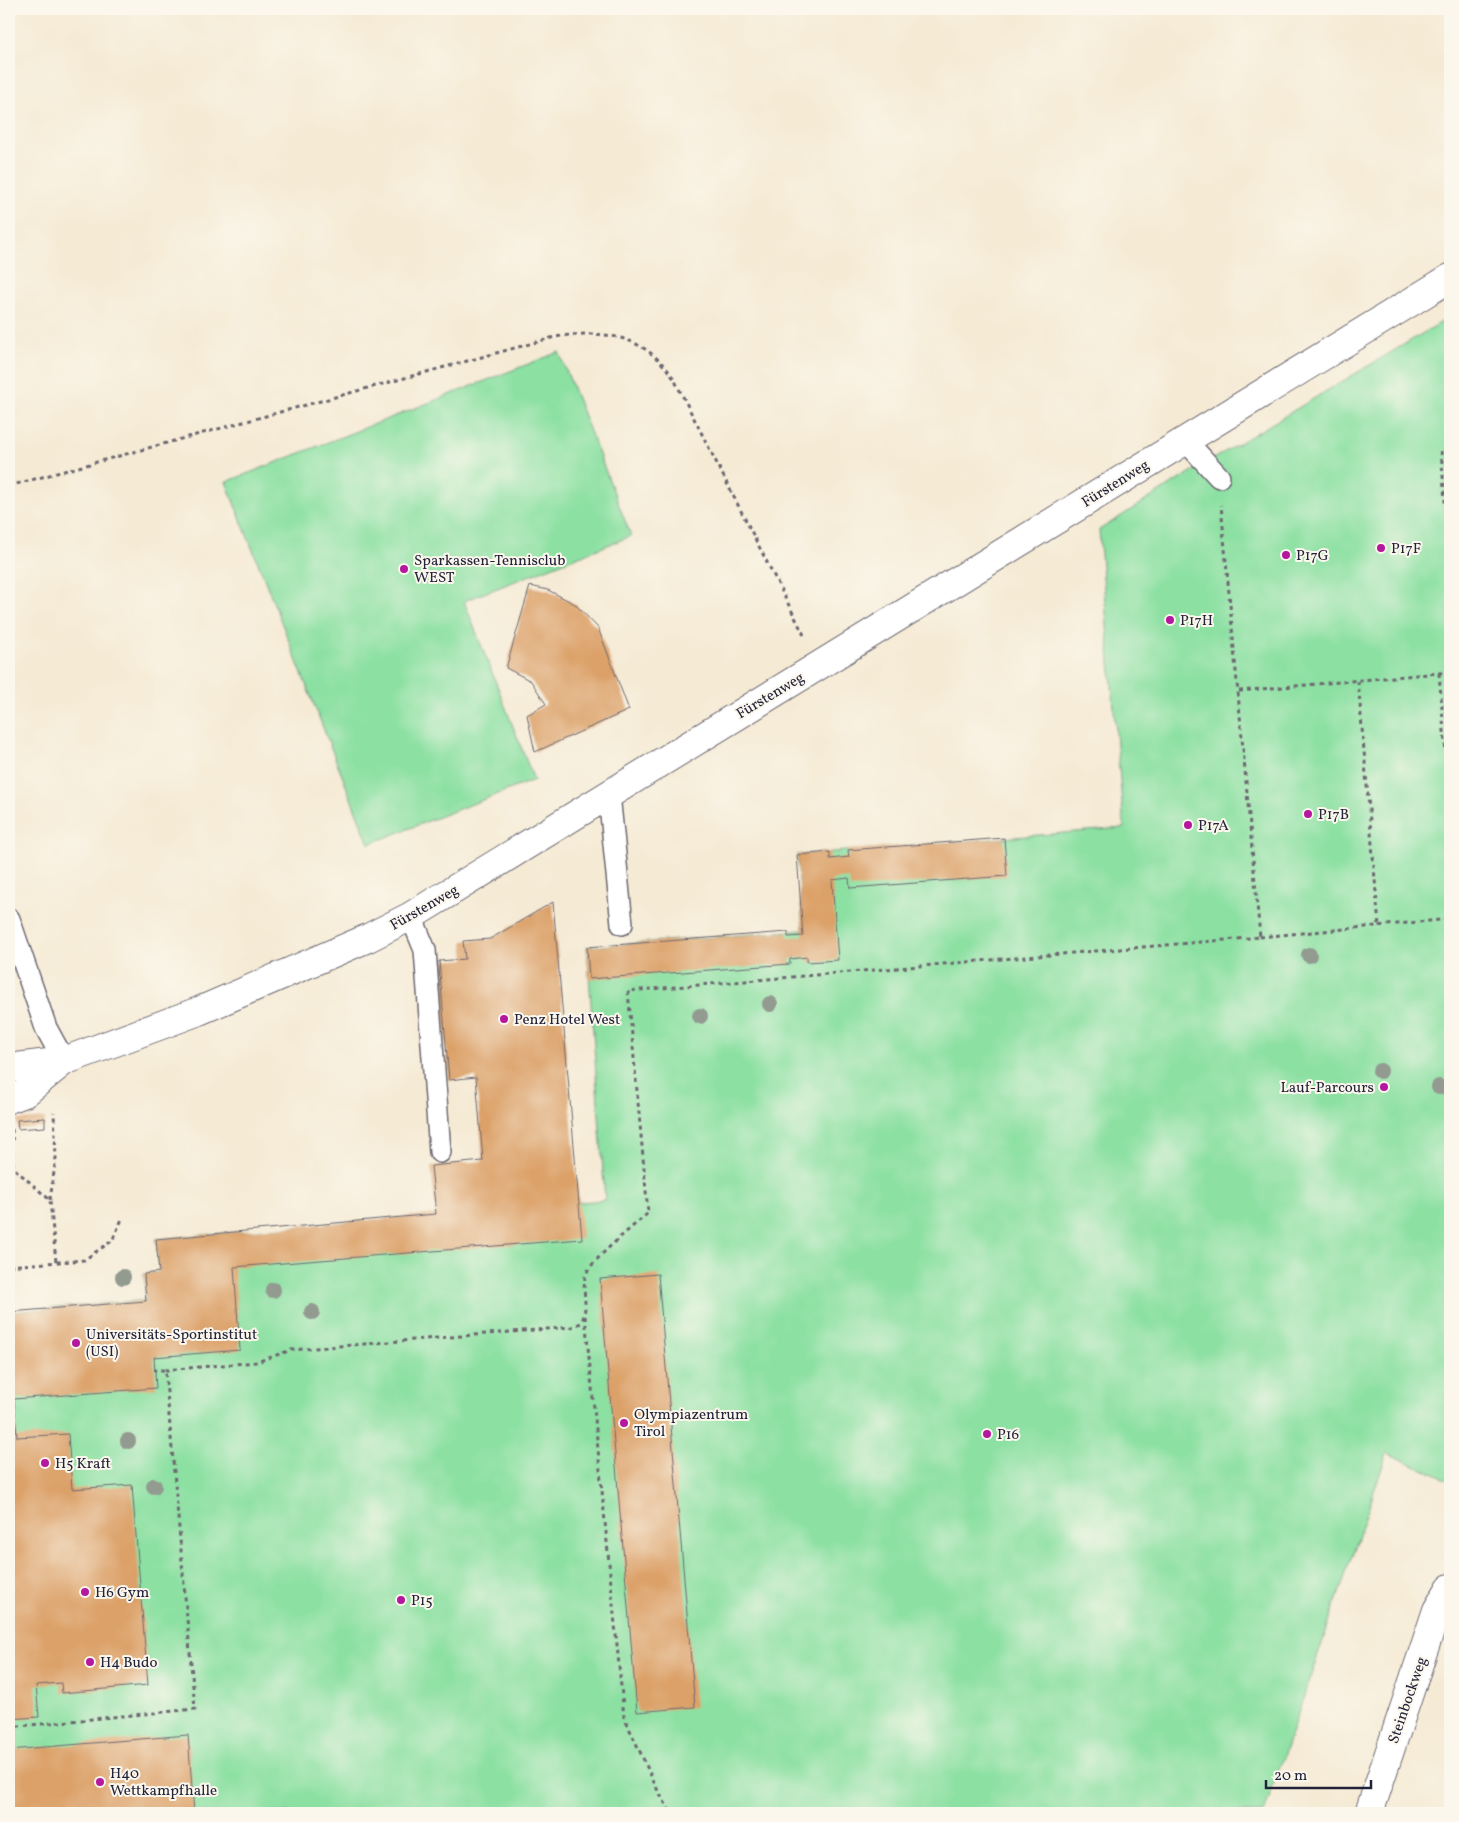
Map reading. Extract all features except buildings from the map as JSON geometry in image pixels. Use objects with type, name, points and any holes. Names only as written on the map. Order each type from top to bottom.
[{"type":"street","name":"Fürstenweg","points":[[9,1068],[64,1061],[199,1011],[368,938],[411,916],[1450,278]]},
{"type":"street","name":"Fürstenweg","points":[[9,1099],[25,1093],[64,1061]]},
{"type":"street","name":"Steinbockweg","points":[[1369,1813],[1437,1610],[1450,1588]]},
{"type":"lane","points":[[1185,440],[1219,478]]},
{"type":"lane","points":[[609,794],[622,924]]},
{"type":"lane","points":[[411,916],[425,950],[440,1152]]},
{"type":"lane","points":[[9,919],[46,1028],[64,1061]]},
{"type":"path","points":[[9,486],[556,337],[598,333],[620,337],[638,343],[665,365],[674,379],[803,635]]},
{"type":"path","points":[[1441,451],[1450,563]]},
{"type":"path","points":[[1219,478],[1260,937]]},
{"type":"path","points":[[1239,691],[1450,672]]},
{"type":"path","points":[[1439,673],[1450,800]]},
{"type":"path","points":[[1358,681],[1379,926]]},
{"type":"path","points":[[671,1813],[658,1791],[624,1717],[585,1315],[584,1282],[589,1267],[648,1213],[628,991],[1450,919]]},
{"type":"path","points":[[54,1104],[56,1158],[50,1200],[56,1262]]},
{"type":"path","points":[[12,1130],[14,1168]]},
{"type":"path","points":[[9,1164],[50,1200]]},
{"type":"path","points":[[9,1266],[84,1260],[112,1241],[123,1217]]},
{"type":"path","points":[[154,1370],[257,1362],[291,1350],[572,1327],[581,1323],[585,1315]]},
{"type":"path","points":[[9,1727],[194,1709],[166,1370]]},
{"type":"green space","points":[[1450,317],[1450,1481],[1387,1453],[1264,1813],[9,1813],[9,1312],[146,1300],[144,1274],[159,1272],[156,1239],[605,1200],[587,947],[803,930],[797,855],[1124,828],[1099,530],[1196,469]]},
{"type":"green space","name":"Sparkassen-Tennisclub WEST","points":[[559,352],[631,536],[464,601],[534,780],[369,844],[226,482]]},
{"type":"place","name":"P17F","points":[[1381,548]]},
{"type":"place","name":"P17G","points":[[1286,555]]},
{"type":"place","name":"Sparkassen-Tennisclub WEST","points":[[404,569]]},
{"type":"place","name":"P17H","points":[[1170,620]]},
{"type":"place","name":"P17B","points":[[1308,814]]},
{"type":"place","name":"P17A","points":[[1188,825]]},
{"type":"place","name":"Penz Hotel West","points":[[504,1019]]},
{"type":"place","name":"Lauf-Parcours","points":[[1384,1087]]},
{"type":"place","name":"Universitäts-Sportinstitut (USI)","points":[[76,1343]]},
{"type":"place","name":"Olympiazentrum Tirol","points":[[624,1423]]},
{"type":"place","name":"P16","points":[[987,1434]]},
{"type":"place","name":"H5 Kraft","points":[[45,1463]]},
{"type":"place","name":"H6 Gym","points":[[85,1592]]},
{"type":"place","name":"P15","points":[[401,1600]]},
{"type":"place","name":"H4 Budo","points":[[90,1662]]},
{"type":"place","name":"H40 Wettkampfhalle","points":[[100,1782]]}]
